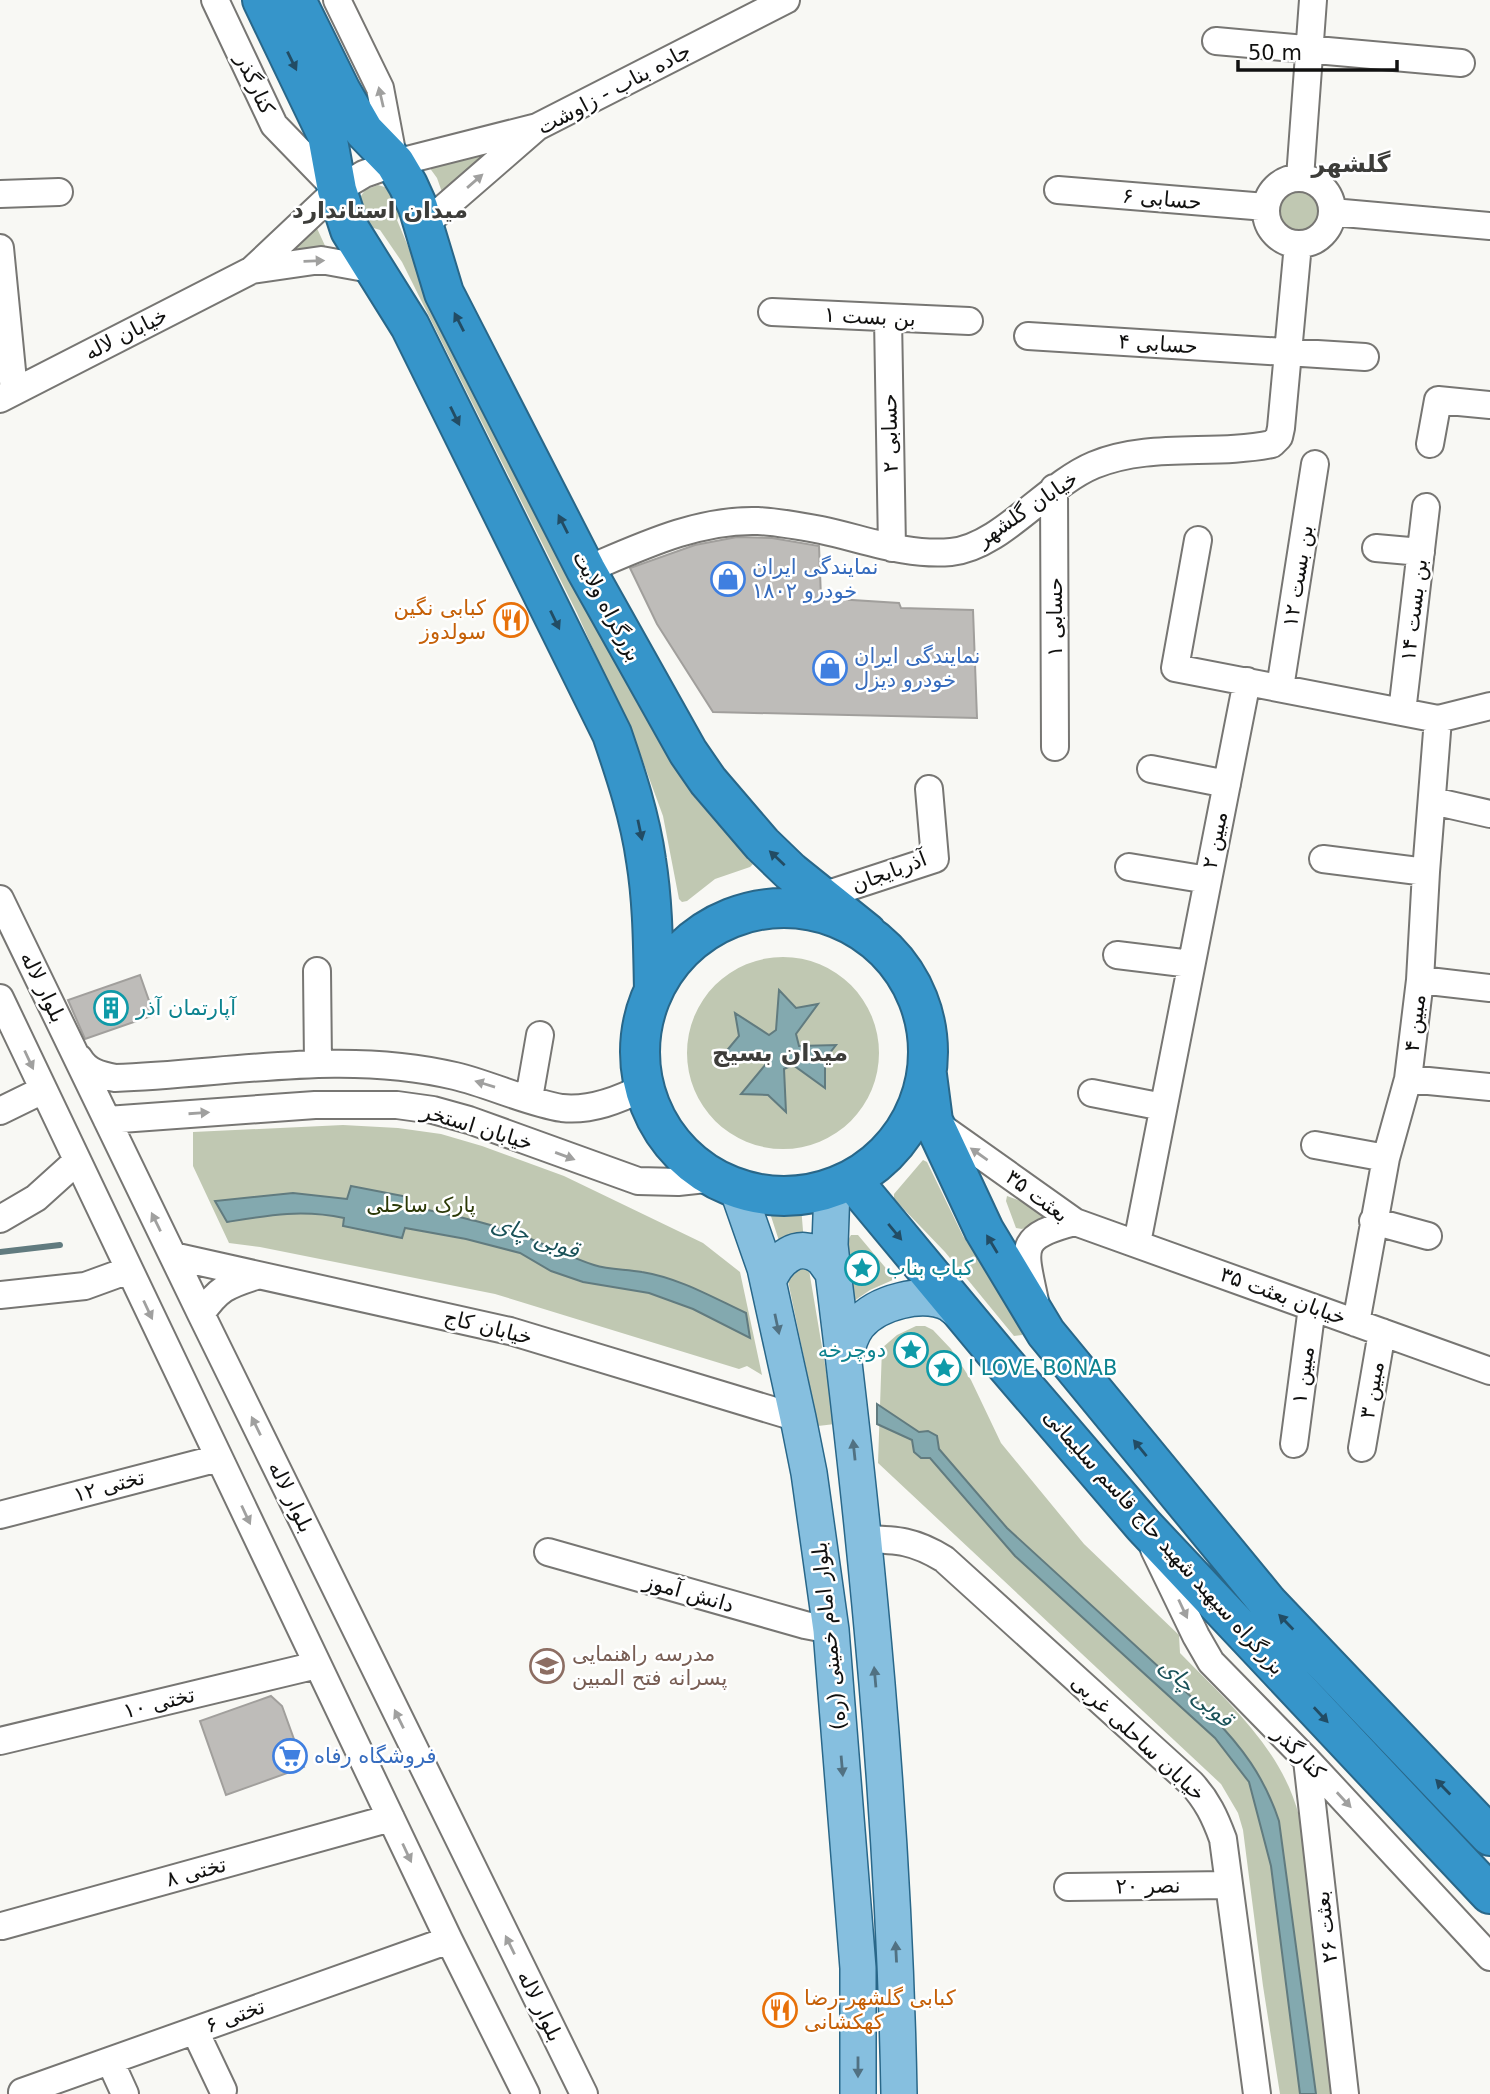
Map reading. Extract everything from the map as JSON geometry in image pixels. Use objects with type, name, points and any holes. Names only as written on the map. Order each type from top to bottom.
[{"type":"highway","points":[[262,0],[323,125],[337,190],[350,230],[410,326],[611,734],[625,770],[646,859],[652,917],[653,990]]},
{"type":"highway","points":[[296,0],[359,123],[394,163],[408,185],[423,226]]},
{"type":"highway","name":"بزرگراه ولایت","points":[[423,226],[444,293],[586,570],[663,709],[708,781],[762,844],[867,933]]},
{"type":"highway","points":[[778,908],[809,910],[839,918],[867,933],[898,962],[919,998],[929,1039],[928,1075],[920,1101],[900,1139],[870,1168],[842,1184],[808,1194],[760,1194],[726,1183],[696,1166],[665,1134],[653,1114],[644,1087],[639,1055],[647,1006],[653,990],[670,963],[692,941],[718,923],[747,912],[778,908]]},
{"type":"highway","name":"بزرگراه سپهبد شهید حاج قاسم سلیمانی","points":[[928,1075],[933,1121],[984,1230],[1042,1327],[1268,1603],[1490,1836]]},
{"type":"highway","name":"بزرگراه سپهبد شهید حاج قاسم سلیمانی","points":[[842,1184],[963,1314],[1143,1525],[1490,1894]]},
{"type":"highway","points":[[1005,1364],[1029,1358],[1038,1350],[1042,1327]]},
{"type":"main road","name":"بلوار امام خمینی (ره)","points":[[726,1183],[752,1226],[768,1282],[808,1473],[831,1630],[858,1968],[858,2094]]},
{"type":"main road","name":"بلوار امام خمینی (ره)","points":[[842,1184],[830,1244],[844,1360],[890,1838],[897,1968],[899,2094]]},
{"type":"main road","points":[[768,1282],[773,1268],[780,1260],[801,1252],[821,1258],[832,1272]]},
{"type":"main road","points":[[844,1360],[851,1335],[858,1325],[868,1315],[893,1302],[921,1298],[948,1303],[963,1314]]},
{"type":"street","name":"کنارگذر","points":[[215,0],[274,125],[337,190]]},
{"type":"street","points":[[337,0],[380,88],[394,163]]},
{"type":"street","name":"جاده بناب - زاوشت","points":[[423,226],[537,127],[786,0]]},
{"type":"street","points":[[1300,178],[1313,0]]},
{"type":"street","points":[[1216,41],[1461,63]]},
{"type":"street","name":"خیابان لاله","points":[[7,395],[252,270],[337,190],[364,174],[394,163],[537,127]]},
{"type":"street","points":[[1300,178],[1319,185],[1331,202],[1332,212],[1330,223],[1318,239],[1298,244],[1287,242],[1270,228],[1266,207],[1274,190],[1290,179],[1300,178]]},
{"type":"street","name":"حسابی ۶","points":[[1058,190],[1266,207]]},
{"type":"street","points":[[0,194],[59,192]]},
{"type":"street","points":[[1332,212],[1490,226]]},
{"type":"street","name":"خیابان گلشهر","points":[[586,570],[693,529],[724,523],[757,521],[790,524],[892,548],[951,552],[980,543],[1054,488],[1092,466],[1139,453],[1272,444],[1279,437],[1281,428],[1298,244]]},
{"type":"street","points":[[0,248],[7,395]]},
{"type":"street","name":"خیابان لاله","points":[[252,270],[321,260],[376,270]]},
{"type":"street","name":"بن بست ۱","points":[[772,312],[969,321]]},
{"type":"street","name":"حسابی ۲","points":[[888,318],[892,548]]},
{"type":"street","name":"حسابی ۴","points":[[1028,336],[1365,357]]},
{"type":"street","points":[[1430,444],[1438,400],[1490,405]]},
{"type":"street","name":"بن بست ۱۲","points":[[1280,688],[1315,464]]},
{"type":"street","name":"حسابی ۱","points":[[1054,488],[1055,747]]},
{"type":"street","name":"بن بست ۱۴","points":[[1402,712],[1426,507]]},
{"type":"street","points":[[1198,540],[1175,668],[1438,719],[1490,706]]},
{"type":"street","points":[[1376,548],[1421,552]]},
{"type":"street","name":"مبین ۲","points":[[1137,1243],[1247,681]]},
{"type":"street","name":"مبین ۴","points":[[1356,1323],[1386,1158],[1408,1079],[1420,980],[1438,719]]},
{"type":"street","points":[[1151,769],[1227,784]]},
{"type":"street","name":"آذربایجان","points":[[822,896],[935,859],[929,789]]},
{"type":"street","points":[[1433,801],[1490,814]]},
{"type":"street","points":[[1323,859],[1426,872]]},
{"type":"street","points":[[1129,867],[1208,880]]},
{"type":"street","name":"بلوار لاله","points":[[0,899],[584,2094]]},
{"type":"street","points":[[1117,955],[1191,964]]},
{"type":"street","points":[[317,971],[318,1063]]},
{"type":"street","points":[[1420,980],[1490,988]]},
{"type":"street","name":"بلوار لاله","points":[[0,998],[317,1665],[526,2094]]},
{"type":"street","points":[[529,1098],[540,1035]]},
{"type":"street","name":"خیابان استخر","points":[[67,1037],[83,1066],[98,1074],[115,1078],[318,1063],[387,1064],[454,1075],[563,1108],[584,1108],[619,1100],[644,1087]]},
{"type":"street","points":[[143,1077],[134,1085],[130,1098],[135,1111],[150,1117]]},
{"type":"street","points":[[1408,1079],[1490,1087]]},
{"type":"street","points":[[0,1111],[43,1090]]},
{"type":"street","points":[[1092,1093],[1163,1107]]},
{"type":"street","name":"خیابان استخر","points":[[107,1120],[315,1105],[397,1105],[433,1110],[469,1120],[638,1181],[726,1183]]},
{"type":"street","name":"بعثت ۳۵","points":[[933,1121],[1075,1222]]},
{"type":"street","points":[[1315,1145],[1386,1158]]},
{"type":"street","points":[[0,1219],[36,1198],[77,1161]]},
{"type":"street","points":[[1373,1221],[1428,1236]]},
{"type":"street","name":"بعثت ۳۵","points":[[1042,1327],[1026,1256],[1029,1246],[1039,1235],[1052,1228],[1075,1222]]},
{"type":"street","name":"خیابان بعثت ۳۵","points":[[1075,1222],[1490,1371]]},
{"type":"street","name":"خیابان کاج","points":[[173,1256],[510,1331],[798,1418]]},
{"type":"street","points":[[0,1295],[85,1286],[129,1270]]},
{"type":"street","points":[[201,1314],[215,1294],[234,1283],[256,1276]]},
{"type":"street","name":"مبین ۱","points":[[1294,1444],[1312,1307]]},
{"type":"street","name":"مبین ۳","points":[[1362,1448],[1382,1332]]},
{"type":"street","name":"تختی ۱۲","points":[[0,1515],[219,1458]]},
{"type":"street","name":"کنارگذر","points":[[1143,1525],[1211,1662],[1307,1760],[1490,1957]]},
{"type":"street","name":"خیابان ساحلی غربی","points":[[862,1539],[900,1540],[923,1547],[944,1559],[1204,1797],[1215,1816],[1223,1839],[1257,2094]]},
{"type":"street","name":"دانش آموز","points":[[548,1552],[792,1622],[831,1630]]},
{"type":"street","name":"تختی ۱۰","points":[[0,1741],[317,1665]]},
{"type":"street","name":"بعثت ۲۶","points":[[1307,1760],[1345,2094]]},
{"type":"street","name":"تختی ۸","points":[[2,1926],[391,1818]]},
{"type":"street","name":"نصر ۲۰","points":[[1068,1887],[1228,1885]]},
{"type":"street","name":"تختی ۶","points":[[22,2092],[449,1940]]},
{"type":"street","points":[[195,2031],[223,2090]]},
{"type":"street","points":[[110,2061],[125,2094]]},
{"type":"green space","points":[[488,151],[443,195],[437,178],[429,167]]},
{"type":"green space","points":[[378,185],[391,189],[400,214],[397,220],[413,258],[587,607],[660,742],[696,799],[753,864],[715,879],[687,901],[682,902],[679,899],[663,816],[641,756],[577,613],[402,262],[380,230],[367,226],[357,202],[365,190]]},
{"type":"green space","points":[[1299,189],[1315,195],[1321,211],[1315,227],[1299,233],[1283,227],[1277,211],[1283,195]]},
{"type":"green space","points":[[315,224],[327,250],[293,252],[291,249]]},
{"type":"green space","name":"میدان بسیج","points":[[783,957],[802,958],[820,964],[851,985],[872,1016],[878,1034],[878,1072],[872,1090],[851,1121],[820,1142],[802,1148],[783,1149],[764,1148],[746,1142],[715,1121],[694,1090],[688,1072],[687,1053],[688,1034],[694,1016],[715,985],[746,964],[764,958]]},
{"type":"green space","name":"پارک ساحلی","points":[[343,1125],[441,1134],[482,1146],[564,1176],[703,1243],[740,1272],[762,1375],[747,1366],[739,1369],[495,1294],[229,1243],[193,1166],[193,1132]]},
{"type":"green space","points":[[923,1160],[927,1162],[963,1236],[1026,1327],[1022,1335],[1014,1336],[945,1252],[894,1199],[894,1194]]},
{"type":"green space","points":[[1007,1196],[1041,1208],[1044,1220],[1022,1229],[1016,1228],[1006,1201]]},
{"type":"green space","points":[[801,1206],[804,1243],[781,1247],[769,1210]]},
{"type":"green space","points":[[851,1235],[858,1235],[895,1279],[870,1290],[854,1301],[847,1242]]},
{"type":"green space","points":[[803,1265],[809,1270],[835,1424],[818,1426],[787,1276]]},
{"type":"green space","points":[[916,1326],[933,1330],[951,1349],[971,1380],[1001,1443],[1084,1544],[1179,1635],[1180,1653],[1251,1727],[1280,1769],[1299,1816],[1337,2094],[1280,2094],[1243,1830],[1238,1813],[1221,1784],[878,1463],[882,1348],[897,1335]]},
{"type":"water","points":[[779,990],[796,1008],[818,1004],[796,1034],[799,1046],[836,1045],[825,1059],[825,1088],[793,1065],[784,1069],[786,1112],[768,1095],[741,1094],[766,1064],[761,1052],[724,1054],[739,1036],[735,1013],[769,1035],[776,1030]]},
{"type":"water","name":"قوبی چای","points":[[351,1186],[408,1197],[406,1205],[506,1230],[594,1265],[656,1275],[682,1283],[746,1313],[750,1338],[693,1309],[649,1293],[583,1282],[551,1271],[520,1253],[466,1239],[405,1228],[402,1238],[343,1226],[344,1218],[329,1215],[300,1213],[227,1222],[215,1201],[293,1193],[347,1199]]},
{"type":"water","name":"قوبی چای","points":[[877,1404],[919,1432],[928,1431],[937,1436],[939,1449],[1007,1528],[1209,1713],[1251,1763],[1279,1821],[1316,2094],[1300,2094],[1271,1866],[1249,1782],[1215,1738],[1015,1556],[930,1458],[921,1458],[914,1452],[912,1440],[877,1424]]},
{"type":"building","name":"نمایندگی ایران خودرو دیزل","points":[[737,537],[772,538],[819,546],[821,598],[899,603],[901,608],[973,610],[977,718],[713,712],[657,624],[630,568],[695,545]]},
{"type":"building","name":"آپارتمان آذر","points":[[140,975],[154,1015],[85,1039],[68,1000]]},
{"type":"building","points":[[271,1696],[282,1706],[304,1767],[226,1795],[200,1721]]},
{"type":"waterway","name":"قوبی چای","points":[[0,1252],[60,1245]]},
{"type":"place","name":"نمایندگی ایران خودرو ۱۸۰۲","points":[[728,579]]},
{"type":"place","name":"کبابی نگین سولدوز","points":[[511,620]]},
{"type":"place","name":"نمایندگی ایران خودرو دیزل","points":[[830,668]]},
{"type":"place","name":"آپارتمان آذر","points":[[111,1008]]},
{"type":"place","name":"کباب بناب","points":[[862,1268]]},
{"type":"place","name":"دوچرخه","points":[[911,1350]]},
{"type":"place","name":"I LOVE BONAB","points":[[944,1368]]},
{"type":"place","name":"مدرسه راهنمایی پسرانه فتح المبین","points":[[547,1666]]},
{"type":"place","name":"فروشگاه رفاه","points":[[290,1756]]},
{"type":"place","name":"کبابی گلشهر-رضا کهکشانی","points":[[780,2010]]},
{"type":"district","name":"گلشهر","points":[[1351,164]]},
{"type":"district","name":"میدان استاندارد","points":[[380,210]]},
{"type":"district","name":"میدان بسیج","points":[[780,1053]]}]
